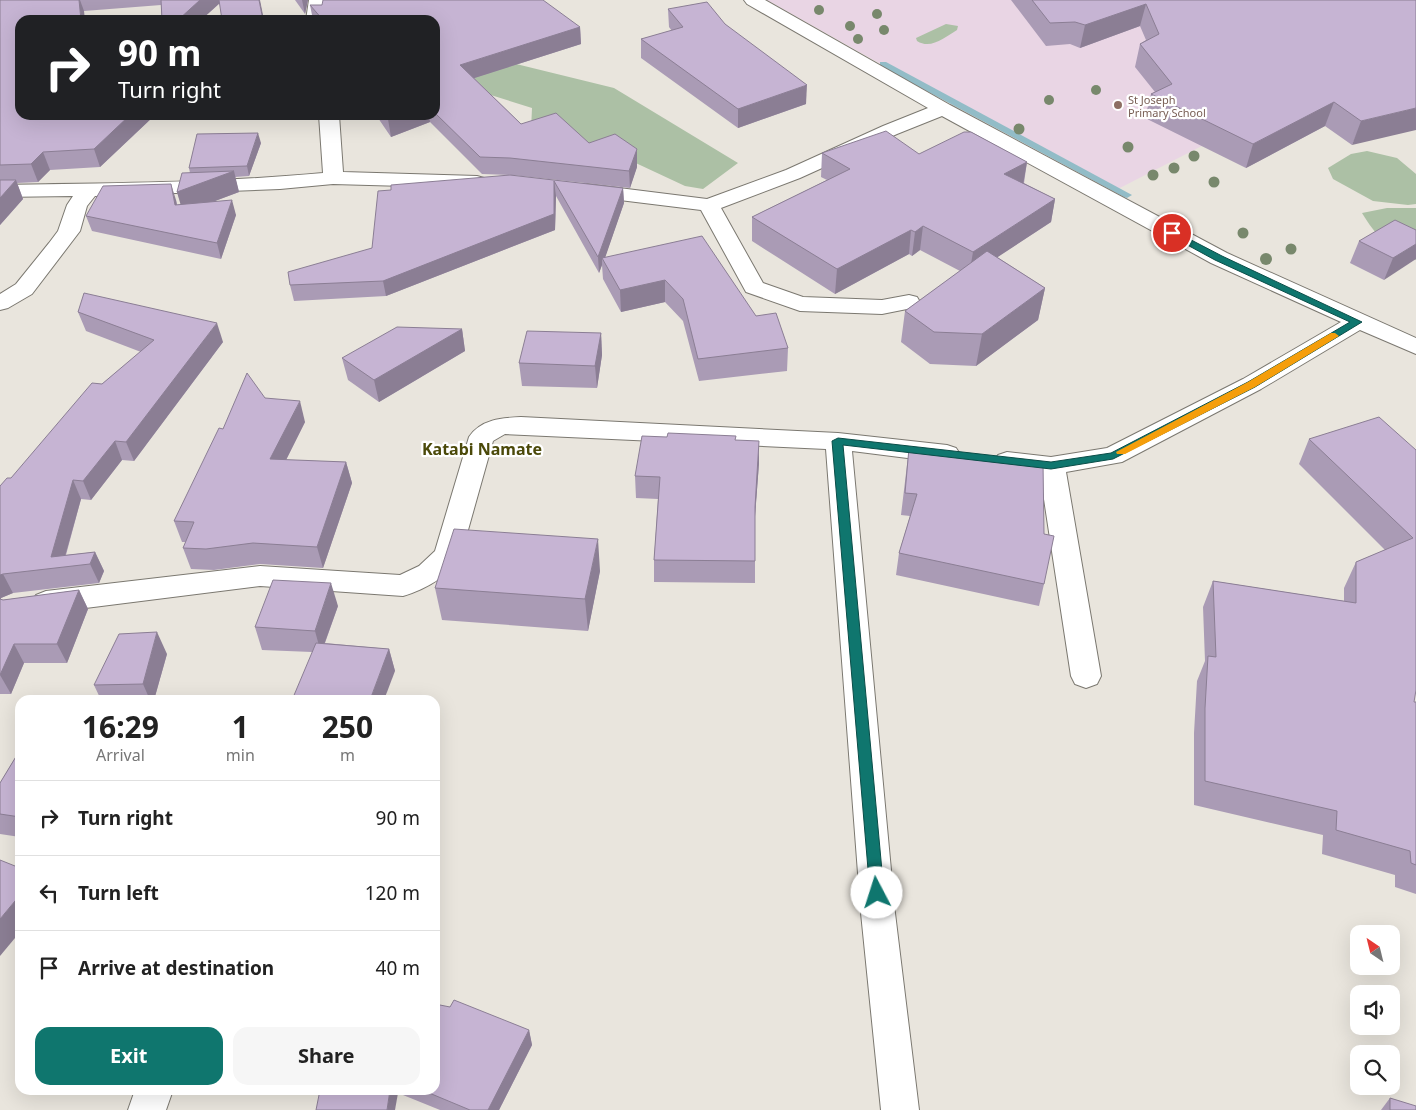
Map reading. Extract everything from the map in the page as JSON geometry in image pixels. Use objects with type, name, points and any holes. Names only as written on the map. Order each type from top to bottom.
[{"type":"street","points":[[316,15],[318,0]]},
{"type":"street","points":[[753,0],[943,109],[1218,258],[1416,347]]},
{"type":"street","points":[[570,189],[709,205],[793,174],[890,130],[943,109]]},
{"type":"street","points":[[329,120],[333,178]]},
{"type":"street","points":[[0,191],[89,190],[280,183],[333,178],[498,183]]},
{"type":"street","points":[[0,303],[24,289],[57,248],[69,231],[77,205],[89,190]]},
{"type":"street","points":[[709,205],[754,287],[800,304],[882,307],[909,302]]},
{"type":"street","points":[[23,605],[260,576],[403,586],[429,573],[446,555],[482,437],[500,426],[521,425],[838,441],[1051,466],[1113,456],[1252,384],[1357,322]]},
{"type":"street","points":[[838,441],[878,913],[900,1110]]},
{"type":"street","points":[[1051,466],[1056,486],[1086,676]]},
{"type":"street","points":[[147,1110],[152,1095]]},
{"type":"shaded area","name":"St Joseph Primary School","points":[[767,0],[1317,0],[1311,90],[1114,191]]},
{"type":"green space","points":[[946,24],[958,26],[957,30],[933,43],[927,44],[917,41],[916,38]]},
{"type":"green space","points":[[440,45],[614,88],[738,163],[703,189],[685,186],[595,144],[560,140],[531,130],[532,108],[478,91],[440,49]]},
{"type":"green space","points":[[1367,151],[1397,158],[1416,174],[1416,204],[1408,205],[1373,201],[1333,179],[1328,168],[1351,154]]},
{"type":"green space","points":[[1387,208],[1416,208],[1416,260],[1398,251],[1379,236],[1362,213]]},
{"type":"building","points":[[0,0],[79,0],[80,15],[15,15],[15,120],[125,120],[94,149],[43,152],[31,164],[0,165]]},
{"type":"building","points":[[161,0],[200,0],[184,15],[162,15]]},
{"type":"building","points":[[219,0],[259,0],[262,15],[221,15]]},
{"type":"building","points":[[323,0],[543,0],[580,27],[460,65],[521,124],[556,113],[589,143],[615,134],[637,149],[629,171],[510,158],[480,157],[440,118],[440,15],[319,15],[310,5],[322,5]]},
{"type":"building","points":[[1032,0],[1416,0],[1416,108],[1361,121],[1334,102],[1253,144],[1151,94],[1172,84],[1140,44],[1159,34],[1146,4],[1085,25],[1075,22],[1050,23]]},
{"type":"building","points":[[707,2],[725,24],[807,85],[738,109],[641,39],[683,27],[668,9]]},
{"type":"building","points":[[886,131],[919,154],[964,132],[971,132],[1027,162],[1004,174],[1055,199],[973,252],[923,226],[915,232],[911,230],[837,269],[752,217],[850,169],[822,153]]},
{"type":"building","points":[[258,133],[247,166],[189,168],[197,134]]},
{"type":"building","points":[[234,171],[177,192],[182,173]]},
{"type":"building","points":[[510,175],[623,188],[598,257],[554,181],[554,214],[383,281],[290,285],[288,272],[372,248],[378,191],[391,190],[391,185]]},
{"type":"building","points":[[0,180],[16,180],[0,198]]},
{"type":"building","points":[[171,184],[175,205],[232,200],[217,243],[86,216],[103,186]]},
{"type":"building","points":[[1395,220],[1416,230],[1416,244],[1393,258],[1359,241]]},
{"type":"building","points":[[702,236],[756,316],[776,313],[788,348],[698,359],[683,299],[665,280],[620,290],[602,258]]},
{"type":"building","points":[[987,251],[1045,288],[982,334],[934,332],[905,311]]},
{"type":"building","points":[[84,293],[217,323],[126,442],[115,441],[83,481],[73,480],[51,557],[95,552],[90,564],[0,575],[0,486],[7,478],[11,478],[92,383],[102,384],[154,340],[78,312]]},
{"type":"building","points":[[397,327],[462,329],[374,380],[342,358]]},
{"type":"building","points":[[527,331],[601,333],[595,366],[519,363]]},
{"type":"building","points":[[247,373],[265,398],[300,401],[270,459],[346,462],[317,547],[253,543],[206,549],[183,548],[194,522],[174,521],[219,428],[223,429]]},
{"type":"building","points":[[1379,417],[1416,450],[1416,690],[1414,702],[1416,702],[1416,865],[1411,863],[1410,851],[1336,830],[1337,811],[1205,781],[1205,708],[1208,656],[1216,657],[1213,581],[1356,603],[1356,562],[1413,538],[1309,439]]},
{"type":"building","points":[[668,433],[736,436],[735,440],[759,441],[755,507],[755,561],[654,560],[660,477],[635,476],[642,436],[667,437]]},
{"type":"building","points":[[909,448],[1043,462],[1044,534],[1054,536],[1044,584],[899,553],[917,494],[905,493]]},
{"type":"building","points":[[454,529],[598,539],[585,599],[435,588]]},
{"type":"building","points":[[273,580],[331,583],[315,631],[255,627]]},
{"type":"building","points":[[79,590],[57,644],[14,644],[0,675],[0,599]]},
{"type":"building","points":[[157,632],[143,684],[94,685],[119,634]]},
{"type":"building","points":[[316,643],[389,649],[372,695],[294,695]]},
{"type":"building","points":[[15,758],[15,816],[0,814],[0,783]]},
{"type":"building","points":[[0,860],[15,866],[15,901],[0,919]]},
{"type":"building","points":[[454,1000],[529,1030],[488,1110],[470,1110],[434,1095],[440,1095],[440,1005],[450,1007]]},
{"type":"building","points":[[319,1095],[389,1095],[387,1110],[316,1110]]},
{"type":"building","points":[[1390,1098],[1416,1106],[1416,1110],[1390,1110]]},
{"type":"waterway","points":[[883,64],[1127,195]]},
{"type":"slow traffic","points":[[1121,452],[1252,384],[1335,336]]},
{"type":"place","name":"St Joseph Primary School","points":[[1118,105]]},
{"type":"district","name":"Katabi Namate","points":[[482,449]]},
{"type":"route","points":[[877,893],[838,441],[1051,466],[1113,456],[1252,384],[1357,322],[1218,258],[1172,233]]}]
